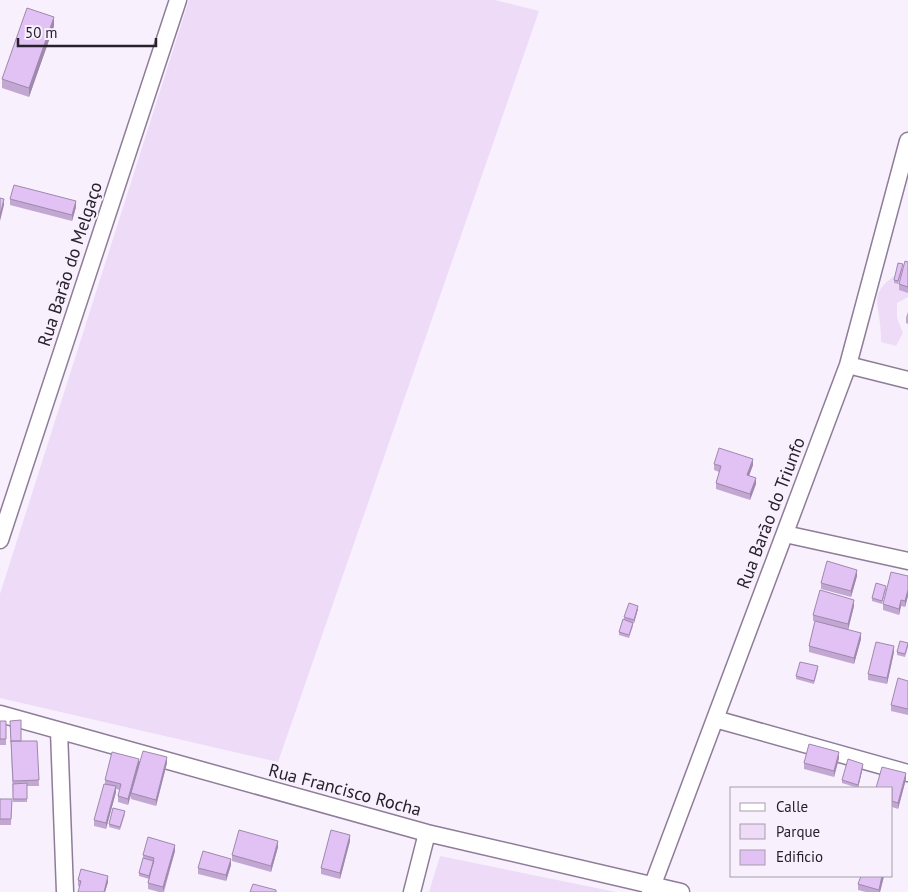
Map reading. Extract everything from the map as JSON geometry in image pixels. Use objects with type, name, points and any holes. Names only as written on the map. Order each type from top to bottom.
[{"type":"street","name":"Rua Barão do Melgaço","points":[[0,540],[178,0]]},
{"type":"street","name":"Rua Barão do Triunfo","points":[[651,888],[848,366],[908,141]]},
{"type":"street","points":[[848,366],[908,380]]},
{"type":"street","points":[[785,534],[908,561]]},
{"type":"street","name":"Rua Francisco Rocha","points":[[0,714],[426,833],[651,888],[682,892]]},
{"type":"street","points":[[715,719],[908,773]]},
{"type":"street","points":[[59,731],[65,892]]},
{"type":"street","points":[[412,892],[426,833]]},
{"type":"green space","points":[[189,0],[495,0],[539,11],[278,762],[0,698],[0,594]]},
{"type":"green space","points":[[908,267],[908,297],[897,303],[897,318],[903,333],[896,346],[881,342],[877,299],[884,285]]},
{"type":"green space","points":[[440,856],[616,892],[429,892]]},
{"type":"building","points":[[27,8],[54,17],[29,88],[2,79]]},
{"type":"building","points":[[14,185],[76,201],[72,215],[10,199]]},
{"type":"building","points":[[0,198],[4,199],[0,215]]},
{"type":"building","points":[[905,261],[908,262],[908,287],[899,284]]},
{"type":"building","points":[[898,263],[903,264],[898,281],[894,280]]},
{"type":"building","points":[[719,448],[753,459],[747,475],[756,478],[750,494],[716,483],[721,466],[714,464]]},
{"type":"building","points":[[827,561],[857,570],[851,591],[821,583]]},
{"type":"building","points":[[891,572],[908,576],[908,590],[905,601],[901,600],[899,609],[883,604]]},
{"type":"building","points":[[876,583],[886,586],[882,601],[872,598]]},
{"type":"building","points":[[820,590],[854,600],[848,624],[813,615]]},
{"type":"building","points":[[629,603],[638,606],[634,620],[624,617]]},
{"type":"building","points":[[623,619],[633,623],[629,635],[619,632]]},
{"type":"building","points":[[815,621],[861,633],[854,658],[809,646]]},
{"type":"building","points":[[900,641],[908,643],[905,654],[897,652]]},
{"type":"building","points":[[876,642],[894,646],[887,678],[868,674]]},
{"type":"building","points":[[800,662],[818,666],[814,681],[796,676]]},
{"type":"building","points":[[898,678],[908,681],[908,709],[891,705]]},
{"type":"building","points":[[21,720],[21,741],[11,742],[10,721]]},
{"type":"building","points":[[0,721],[6,721],[6,739],[0,739]]},
{"type":"building","points":[[11,741],[37,741],[39,780],[13,781]]},
{"type":"building","points":[[809,744],[839,752],[834,771],[804,763]]},
{"type":"building","points":[[143,751],[167,757],[156,800],[131,793]]},
{"type":"building","points":[[112,752],[139,759],[128,799],[118,796],[121,784],[105,780]]},
{"type":"building","points":[[848,759],[863,764],[858,785],[842,780]]},
{"type":"building","points":[[882,767],[906,773],[898,803],[893,801],[893,787],[876,787]]},
{"type":"building","points":[[27,783],[27,799],[13,799],[13,784]]},
{"type":"building","points":[[104,784],[116,786],[106,823],[94,820]]},
{"type":"building","points":[[0,799],[12,799],[11,819],[0,819]]},
{"type":"building","points":[[113,808],[125,811],[120,827],[109,824]]},
{"type":"building","points":[[239,830],[278,841],[271,866],[232,855]]},
{"type":"building","points":[[331,830],[350,835],[340,873],[321,868]]},
{"type":"building","points":[[148,837],[175,845],[163,887],[148,883],[154,858],[143,855]]},
{"type":"building","points":[[203,851],[231,859],[226,875],[198,868]]},
{"type":"building","points":[[143,858],[154,861],[149,876],[139,873]]},
{"type":"building","points":[[81,869],[108,876],[104,892],[78,892],[81,881],[78,880]]},
{"type":"building","points":[[861,877],[882,877],[879,890],[858,884]]},
{"type":"building","points":[[253,884],[276,890],[276,892],[250,892]]}]
